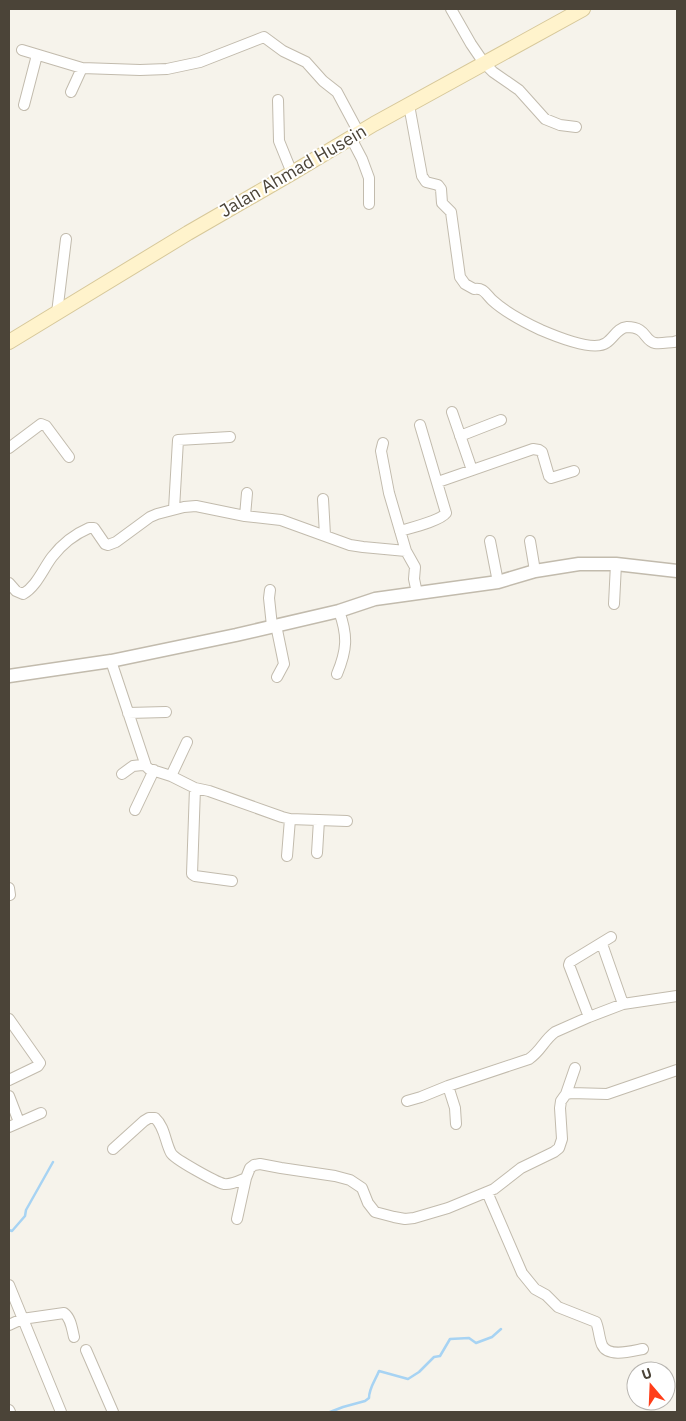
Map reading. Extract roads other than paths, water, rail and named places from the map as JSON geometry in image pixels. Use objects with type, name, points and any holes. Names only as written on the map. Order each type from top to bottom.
[{"type":"main road","name":"Jalan Ahmad Husein","points":[[9,342],[188,233],[355,136],[583,9]]},
{"type":"street","points":[[454,10],[471,44],[484,63],[493,72],[519,90],[545,119],[560,125],[576,127]]},
{"type":"street","points":[[22,50],[82,68],[167,69],[200,62],[264,37],[283,51],[306,62],[323,81],[337,92],[355,136],[369,178],[369,204]]},
{"type":"street","points":[[24,105],[37,55]]},
{"type":"street","points":[[72,92],[82,68]]},
{"type":"street","points":[[278,100],[278,141],[292,173]]},
{"type":"street","points":[[409,105],[422,176],[426,182],[438,185],[441,189],[442,204],[451,212],[460,277],[465,284],[486,292],[490,298],[511,313],[542,330],[585,345],[598,347],[604,345],[620,329],[628,327],[642,330],[655,343],[674,342],[677,340]]},
{"type":"street","points":[[57,313],[66,239]]},
{"type":"street","points":[[452,412],[472,470]]},
{"type":"street","points":[[460,436],[501,420]]},
{"type":"street","points":[[9,448],[43,424],[69,457]]},
{"type":"street","points":[[400,531],[436,520],[446,513],[420,425]]},
{"type":"street","points":[[174,509],[178,440],[230,438]]},
{"type":"street","points":[[383,443],[381,451],[389,493],[406,551],[415,567],[414,579],[417,593]]},
{"type":"street","points":[[438,482],[533,449],[542,452],[544,455],[551,478],[574,471]]},
{"type":"street","points":[[245,516],[247,493]]},
{"type":"street","points":[[323,499],[325,536]]},
{"type":"street","points":[[9,583],[16,591],[25,593],[32,587],[56,552],[72,537],[89,528],[94,528],[105,544],[108,545],[116,542],[150,517],[174,509],[196,506],[245,516],[281,520],[350,545],[406,551]]},
{"type":"street","points":[[490,541],[498,582]]},
{"type":"street","points":[[530,541],[535,571]]},
{"type":"street","points":[[9,676],[110,661],[236,635],[339,611],[375,599],[498,582],[535,571],[579,564],[616,564],[677,571]]},
{"type":"street","points":[[614,604],[616,564]]},
{"type":"street","points":[[270,590],[269,598],[274,626],[284,664],[277,677]]},
{"type":"street","points":[[337,674],[346,644],[345,629],[339,611]]},
{"type":"street","points":[[110,661],[150,768],[135,810]]},
{"type":"street","points":[[128,713],[166,712]]},
{"type":"street","points":[[171,776],[187,742]]},
{"type":"street","points":[[122,774],[133,766],[150,768],[194,788],[209,791],[290,819],[347,821]]},
{"type":"street","points":[[194,788],[192,874],[232,881]]},
{"type":"street","points":[[287,856],[290,819]]},
{"type":"street","points":[[317,853],[319,820]]},
{"type":"street","points":[[589,1017],[569,964],[611,937]]},
{"type":"street","points":[[602,944],[623,1004]]},
{"type":"street","points":[[406,1101],[529,1059],[538,1052],[555,1032],[589,1017],[623,1004],[677,996]]},
{"type":"street","points":[[9,1019],[40,1063],[38,1066],[9,1080]]},
{"type":"street","points":[[237,1219],[250,1168],[260,1164],[343,1178],[354,1182],[362,1188],[371,1208],[375,1212],[405,1219],[448,1208],[494,1189],[520,1168],[559,1148],[562,1139],[561,1101],[566,1094],[575,1068]]},
{"type":"street","points":[[566,1094],[607,1094],[677,1070]]},
{"type":"street","points":[[448,1086],[455,1108],[456,1124]]},
{"type":"street","points":[[9,1096],[19,1122]]},
{"type":"street","points":[[9,1127],[41,1113]]},
{"type":"street","points":[[114,1149],[144,1121],[149,1118],[155,1118],[161,1126],[171,1154],[178,1160],[222,1183],[231,1184],[246,1178]]},
{"type":"street","points":[[487,1192],[522,1273],[532,1285],[558,1307],[596,1322],[602,1346],[608,1351],[643,1350]]},
{"type":"street","points":[[9,1285],[61,1412]]},
{"type":"street","points":[[9,1325],[22,1319],[64,1313],[69,1319],[74,1337]]},
{"type":"street","points":[[86,1350],[113,1412]]},
{"type":"waterway","points":[[9,1230],[12,1231],[25,1216],[26,1210],[53,1162]]},
{"type":"waterway","points":[[330,1412],[369,1398],[371,1388],[379,1371],[408,1379],[419,1372],[434,1357],[440,1356],[450,1339],[469,1338],[476,1343],[492,1337],[501,1329]]}]
